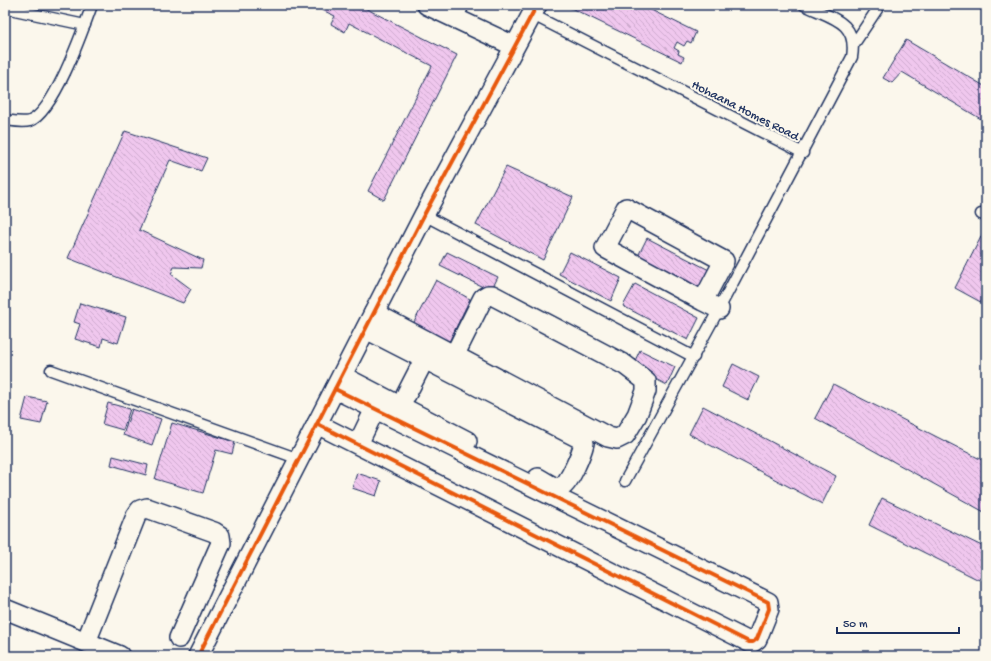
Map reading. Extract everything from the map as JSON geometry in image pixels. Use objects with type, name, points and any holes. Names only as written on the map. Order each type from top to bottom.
[{"type":"street","points":[[427,5],[460,12],[514,46]]},
{"type":"street","points":[[198,656],[424,216],[534,9]]},
{"type":"street","points":[[626,208],[724,262],[711,305],[605,248],[626,208]]},
{"type":"street","points":[[370,321],[454,356],[608,437],[617,439],[625,435],[637,415],[646,391],[646,381],[625,365],[492,295],[488,295],[483,298],[454,356]]},
{"type":"street","points":[[338,383],[555,487],[562,487],[567,483],[583,450],[584,443],[580,438],[424,360],[370,321]]},
{"type":"street","points":[[406,395],[424,360]]},
{"type":"street","points":[[317,424],[749,642],[753,642],[757,639],[769,609],[768,602],[375,409],[338,383]]},
{"type":"street","points":[[358,444],[375,409]]},
{"type":"street","points":[[86,642],[136,516],[140,510],[147,508],[214,532],[220,536],[221,543],[179,638]]},
{"type":"street","points":[[5,609],[120,656]]},
{"type":"lane","points":[[5,120],[19,122],[31,120],[44,108],[57,88],[85,25],[92,5]]},
{"type":"lane","points":[[804,5],[843,23],[850,31],[854,44]]},
{"type":"lane","name":"Hohaana Homes Road","points":[[534,9],[803,153],[852,58],[854,44],[880,5]]},
{"type":"lane","points":[[5,8],[85,25]]},
{"type":"lane","points":[[625,481],[694,356],[711,305],[803,153]]},
{"type":"lane","points":[[424,216],[694,356]]},
{"type":"lane","points":[[51,370],[299,459]]},
{"type":"building","points":[[322,5],[359,5],[457,55],[384,200],[368,191],[432,66],[349,23],[345,32],[331,24],[335,16],[320,9]]},
{"type":"building","points":[[570,5],[641,5],[696,32],[691,43],[687,41],[684,46],[677,42],[674,48],[679,51],[678,54],[684,57],[682,62],[569,7]]},
{"type":"building","points":[[906,40],[986,87],[986,122],[902,72],[892,83],[883,78]]},
{"type":"building","points":[[125,131],[207,158],[201,171],[170,160],[139,230],[203,260],[201,268],[174,267],[171,274],[191,289],[183,303],[68,258]]},
{"type":"building","points":[[506,167],[573,197],[543,260],[476,225]]},
{"type":"building","points":[[984,231],[986,232],[986,305],[955,288]]},
{"type":"building","points":[[647,238],[711,271],[701,294],[636,260]]},
{"type":"building","points":[[447,252],[498,277],[491,291],[440,266]]},
{"type":"building","points":[[570,252],[621,278],[611,301],[559,274]]},
{"type":"building","points":[[436,280],[470,299],[448,344],[412,326]]},
{"type":"building","points":[[635,284],[699,318],[688,340],[623,306]]},
{"type":"building","points":[[80,303],[126,317],[118,343],[103,338],[101,347],[75,339],[80,324],[74,322]]},
{"type":"building","points":[[640,350],[675,367],[667,385],[632,367]]},
{"type":"building","points":[[733,364],[759,377],[748,400],[722,387]]},
{"type":"building","points":[[833,384],[986,462],[986,513],[815,418]]},
{"type":"building","points":[[27,397],[47,401],[41,424],[21,420]]},
{"type":"building","points":[[108,403],[130,409],[123,430],[102,424]]},
{"type":"building","points":[[703,406],[836,476],[822,504],[689,434]]},
{"type":"building","points":[[132,409],[161,419],[152,445],[123,435]]},
{"type":"building","points":[[172,423],[235,442],[232,454],[216,450],[203,493],[155,479]]},
{"type":"building","points":[[113,456],[148,465],[146,475],[111,465]]},
{"type":"building","points":[[357,473],[381,481],[376,496],[352,488]]},
{"type":"building","points":[[882,498],[986,548],[986,564],[979,580],[869,525]]},
{"type":"cycle path","points":[[198,656],[424,215],[537,5]]},
{"type":"cycle path","points":[[317,424],[749,642],[753,642],[757,639],[769,609],[768,602],[335,389]]}]
